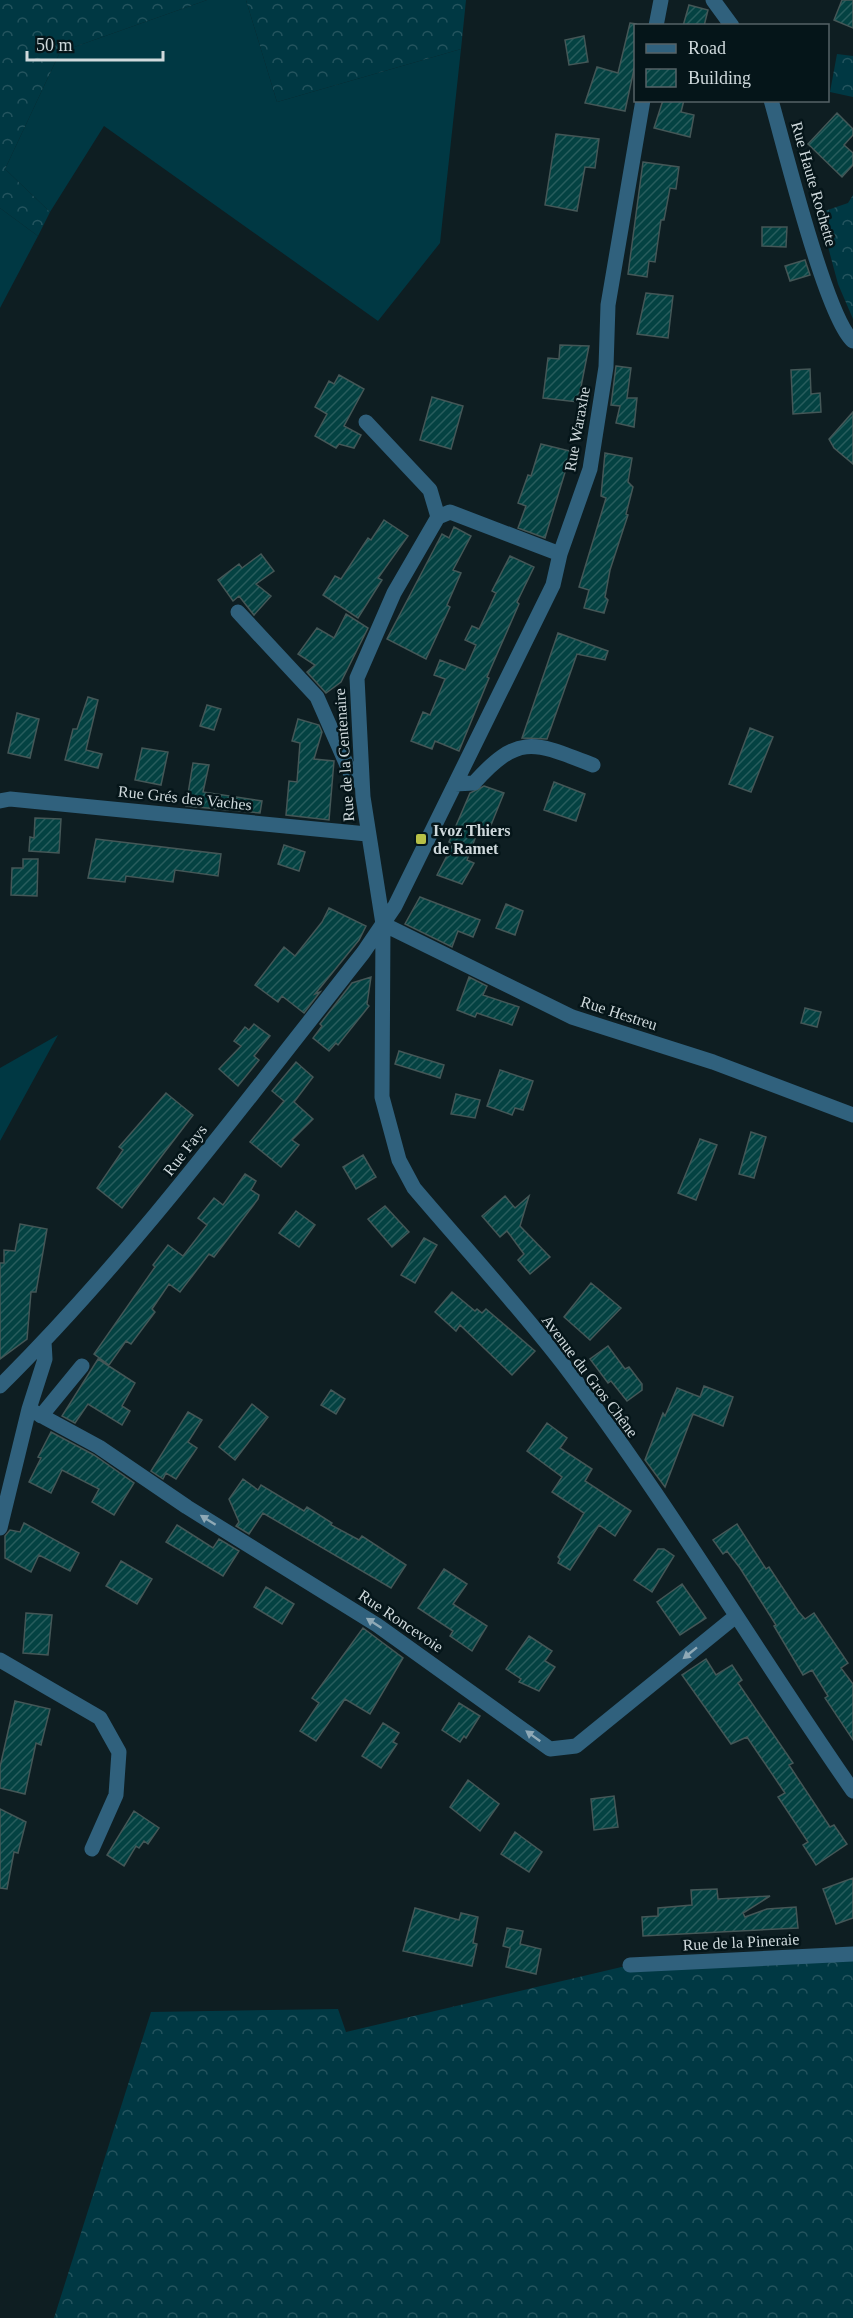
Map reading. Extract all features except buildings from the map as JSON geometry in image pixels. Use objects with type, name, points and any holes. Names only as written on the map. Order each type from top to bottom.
[{"type":"street","points":[[656,24],[661,0]]},
{"type":"street","points":[[713,0],[731,24]]},
{"type":"street","name":"Rue Waraxhe","points":[[457,780],[553,585],[560,554],[590,469],[606,367],[608,305],[643,102]]},
{"type":"street","name":"Rue Haute Rochette","points":[[772,102],[829,297],[847,336],[853,341]]},
{"type":"street","points":[[366,422],[430,490],[438,517],[450,512],[560,554]]},
{"type":"street","name":"Rue de la Centenaire","points":[[383,924],[367,834],[362,785],[357,678],[394,593],[438,517]]},
{"type":"street","points":[[238,612],[317,697],[350,772],[362,785]]},
{"type":"street","points":[[457,780],[474,783],[497,757],[514,748],[534,747],[560,752],[593,765]]},
{"type":"street","name":"Rue Fays","points":[[0,1386],[44,1342],[149,1225],[383,924],[396,906],[457,780]]},
{"type":"street","name":"Rue Grés des Vaches","points":[[0,801],[10,799],[367,834]]},
{"type":"street","name":"Rue Hestreu","points":[[383,924],[572,1017],[713,1062],[853,1115]]},
{"type":"street","name":"Avenue du Gros Chêne","points":[[383,924],[382,1097],[399,1160],[414,1188],[564,1365],[699,1557],[853,1791]]},
{"type":"street","points":[[0,1528],[35,1413],[45,1359],[44,1342]]},
{"type":"street","points":[[35,1413],[82,1366]]},
{"type":"street","name":"Rue Roncevoie","points":[[35,1413],[99,1447],[188,1507],[377,1625],[550,1749],[576,1746],[736,1616]]},
{"type":"street","points":[[0,1660],[100,1718],[118,1752],[116,1795],[92,1849]]},
{"type":"street","name":"Rue de la Pineraie","points":[[630,1965],[853,1954]]},
{"type":"green space","points":[[0,0],[207,0],[60,52],[5,169],[50,212],[38,236],[0,208]]},
{"type":"green space","points":[[207,0],[246,0],[277,102],[461,49],[440,243],[378,321],[104,126],[50,212],[5,169],[60,52]]},
{"type":"green space","points":[[246,0],[466,0],[461,49],[277,102]]},
{"type":"green space","points":[[837,54],[853,56],[853,97],[830,92]]},
{"type":"green space","points":[[853,195],[853,319],[838,284],[819,213],[848,203]]},
{"type":"green space","points":[[0,208],[38,236],[0,308]]},
{"type":"green space","points":[[58,1035],[0,1141],[0,1068]]},
{"type":"green space","points":[[853,1954],[853,2318],[54,2318],[151,2012],[338,2009],[346,2032],[630,1965]]},
{"type":"place","name":"Ivoz Thiers de Ramet","points":[[421,839]]}]
